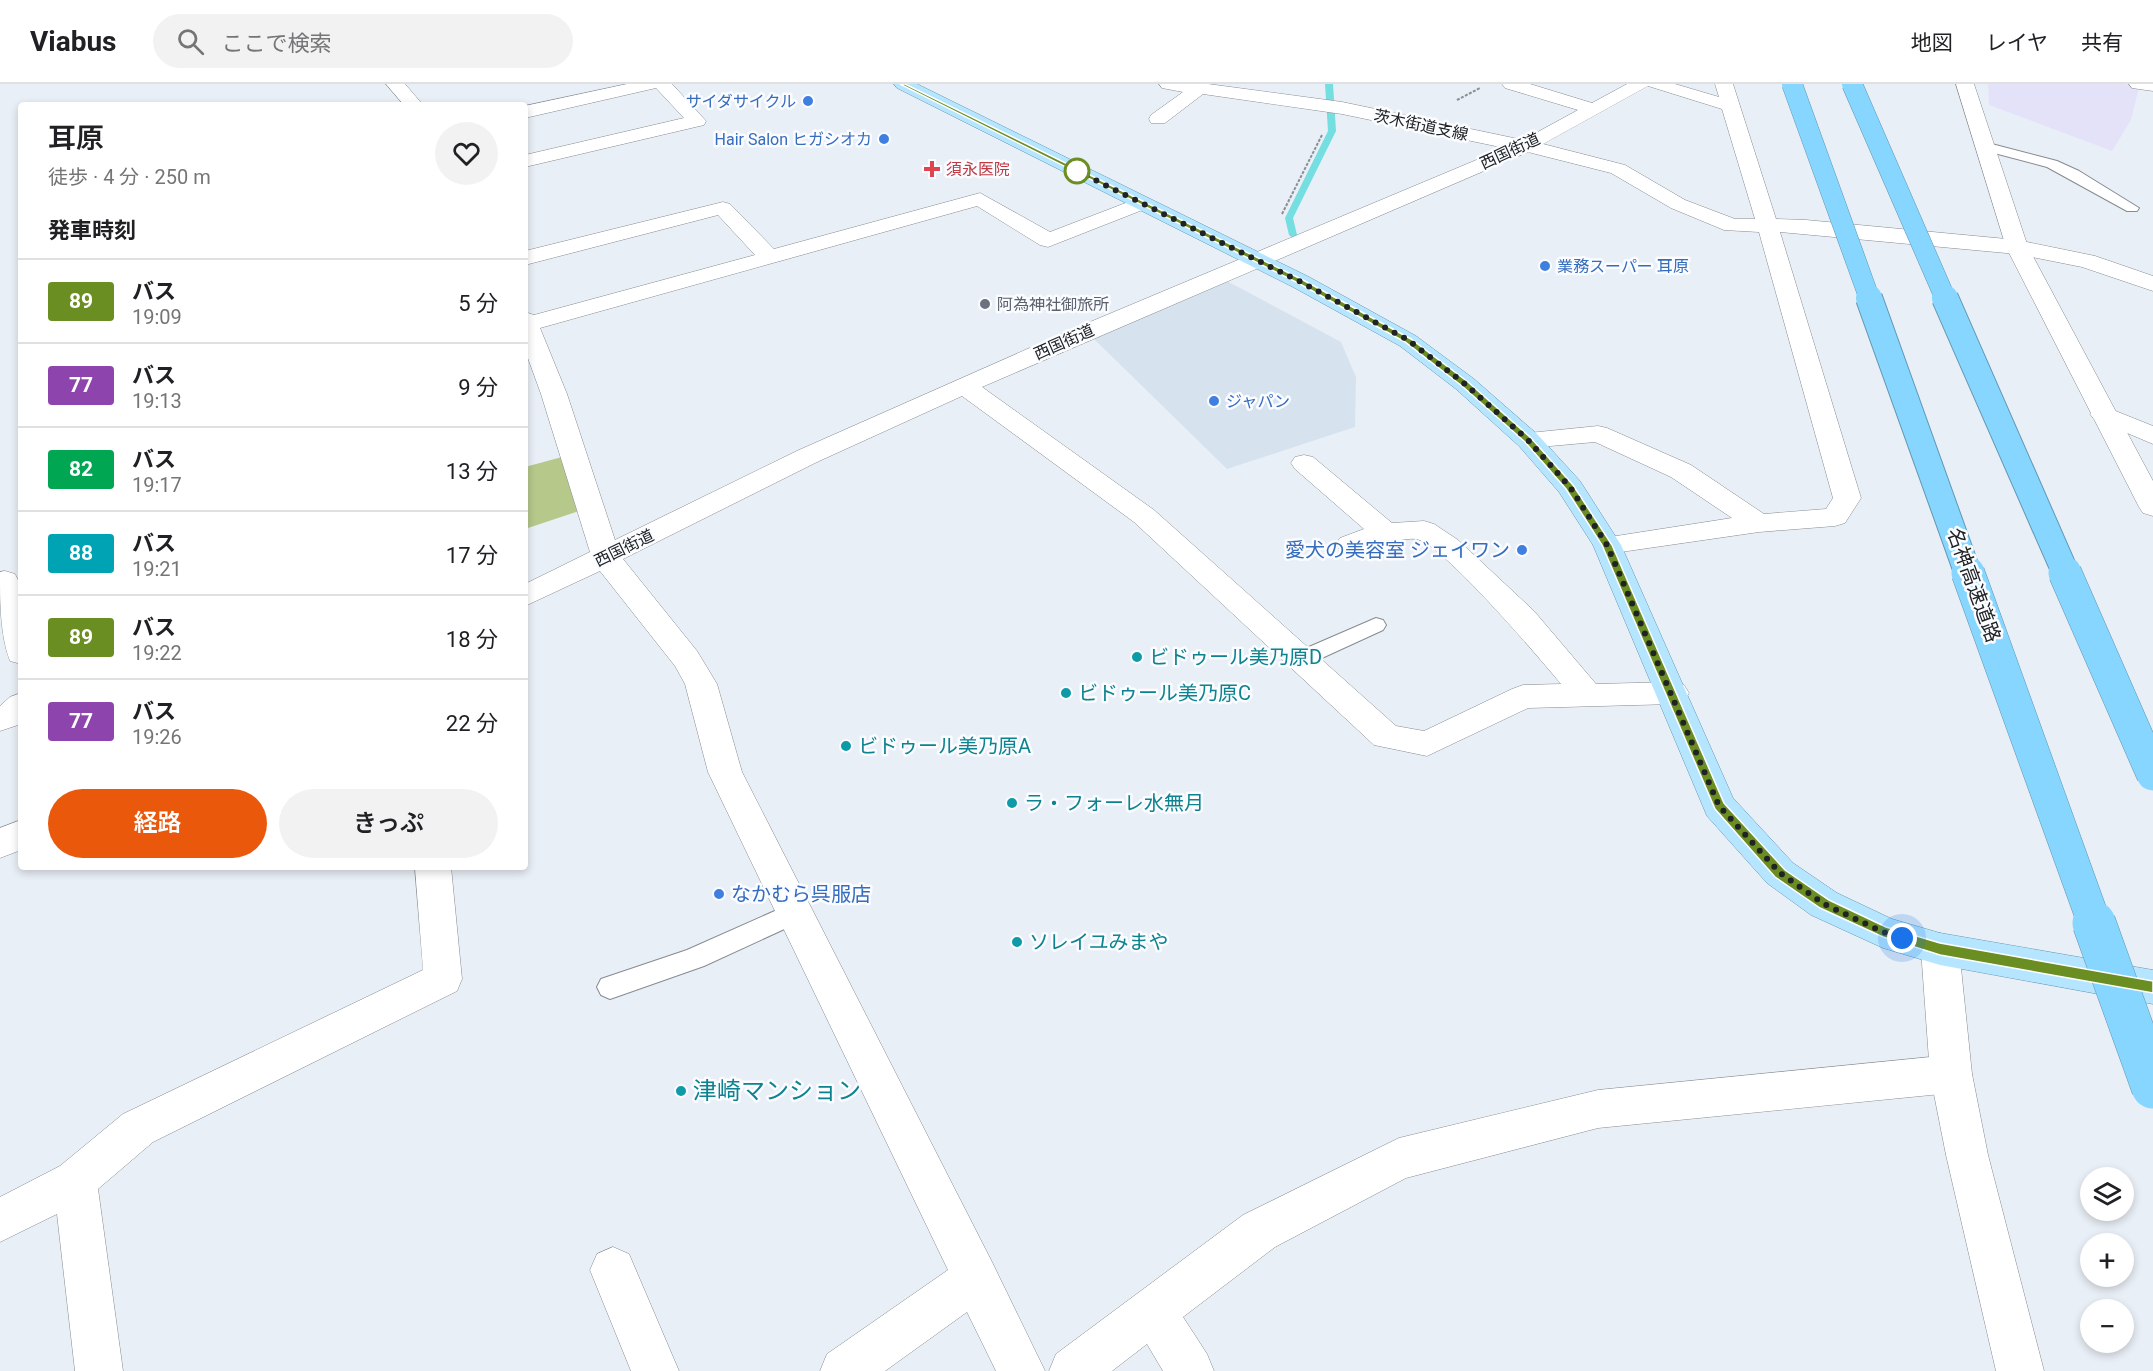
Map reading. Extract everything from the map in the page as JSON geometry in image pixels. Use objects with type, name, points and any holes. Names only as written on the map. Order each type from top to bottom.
[{"type":"highway","name":"名神高速道路","points":[[1792,84],[2153,1088]]},
{"type":"highway","points":[[1852,84],[2153,774]]},
{"type":"main road","points":[[903,84],[1255,259],[1408,340],[1465,384],[1528,440],[1570,487],[1607,545],[1673,693],[1719,806],[1780,873],[1824,904],[1883,932],[1940,949],[2153,987]]},
{"type":"street","points":[[395,84],[411,102]]},
{"type":"street","points":[[528,111],[652,84]]},
{"type":"street","points":[[528,160],[697,121],[662,84]]},
{"type":"street","name":"茨木街道支線","points":[[1168,84],[1197,90],[1229,89],[1526,146],[1618,169],[1678,204],[1732,225],[1806,226],[2017,247],[2087,261],[2153,284]]},
{"type":"street","points":[[1321,84],[1322,106]]},
{"type":"street","points":[[1510,84],[1593,109]]},
{"type":"street","name":"西国街道","points":[[528,595],[606,558],[808,456],[1255,259],[1526,146],[1640,84]]},
{"type":"street","points":[[1655,84],[1731,106]]},
{"type":"street","points":[[1607,545],[1759,523],[1835,517],[1847,498],[1724,84]]},
{"type":"street","points":[[1965,84],[2017,247],[2153,507]]},
{"type":"street","points":[[2138,84],[2153,86]]},
{"type":"street","points":[[1158,119],[1197,90]]},
{"type":"street","points":[[528,321],[770,258],[980,199],[1048,240],[1143,203]]},
{"type":"street","points":[[528,257],[723,207],[770,258]]},
{"type":"street","points":[[528,329],[554,394],[606,558],[686,659],[700,684],[724,772],[1021,1371]]},
{"type":"street","points":[[966,387],[1144,516],[1303,658],[1386,736],[1427,744],[1523,697],[1673,693]]},
{"type":"street","points":[[2103,414],[2153,436]]},
{"type":"street","points":[[1528,440],[1598,434],[1681,471],[1759,523]]},
{"type":"street","points":[[1305,463],[1385,532]]},
{"type":"street","points":[[1350,544],[1385,532],[1424,530],[1448,547],[1523,618],[1589,697]]},
{"type":"street","points":[[0,582],[5,581],[18,640]]},
{"type":"street","points":[[0,719],[14,714],[18,709]]},
{"type":"street","points":[[0,844],[18,835]]},
{"type":"street","points":[[0,1220],[75,1181],[138,1128],[274,1059],[443,979],[433,870]]},
{"type":"street","points":[[1940,949],[1951,1074],[1967,1155],[2020,1371]]},
{"type":"street","points":[[1073,1371],[1259,1231],[1399,1160],[1598,1109],[1951,1074]]},
{"type":"street","points":[[75,1181],[99,1371]]},
{"type":"street","points":[[613,1270],[655,1371]]},
{"type":"street","points":[[844,1371],[976,1278]]},
{"type":"street","points":[[1153,1311],[1190,1371]]},
{"type":"lane","points":[[1984,146],[2052,164],[2074,174],[2132,208]]},
{"type":"lane","points":[[1303,658],[1376,625]]},
{"type":"lane","points":[[610,987],[695,958],[795,913]]},
{"type":"path","points":[[1284,247],[1280,219],[1322,135],[1322,106]]},
{"type":"shaded area","points":[[1988,84],[2124,84],[2139,87],[2131,120],[2112,151],[1989,105]]},
{"type":"shaded area","points":[[1225,280],[1341,342],[1356,377],[1355,427],[1227,469],[1093,338]]},
{"type":"green space","points":[[562,457],[579,511],[528,528],[528,466]]},
{"type":"waterway","points":[[1293,235],[1289,218],[1332,131],[1329,84]]},
{"type":"bus line","name":"89","points":[[903,84],[1301,282],[1408,340],[1465,384],[1528,440],[1570,487],[1607,545],[1673,693],[1719,806],[1780,873],[1824,904],[1883,932],[1940,949],[2153,987]]},
{"type":"place","name":"サイダサイクル","points":[[808,101]]},
{"type":"place","name":"Hair Salon ヒガシオカ","points":[[884,139]]},
{"type":"place","name":"須永医院","points":[[932,169]]},
{"type":"place","name":"業務スーパー 耳原","points":[[1545,266]]},
{"type":"place","name":"阿為神社御旅所","points":[[985,304]]},
{"type":"place","name":"ジャパン","points":[[1214,401]]},
{"type":"place","name":"愛犬の美容室 ジェイワン","points":[[1522,550]]},
{"type":"place","name":"ビドゥール美乃原D","points":[[1137,657]]},
{"type":"place","name":"ビドゥール美乃原C","points":[[1066,693]]},
{"type":"place","name":"ビドゥール美乃原A","points":[[846,746]]},
{"type":"place","name":"ラ・フォーレ水無月","points":[[1012,803]]},
{"type":"place","name":"なかむら呉服店","points":[[719,894]]},
{"type":"place","name":"ソレイユみまや","points":[[1017,942]]},
{"type":"place","name":"津崎マンション","points":[[681,1091]]},
{"type":"route","points":[[1077,171],[1301,282],[1408,340],[1465,384],[1528,440],[1570,487],[1607,545],[1673,693],[1719,806],[1780,873],[1824,904],[1883,932],[1902,938]]}]
